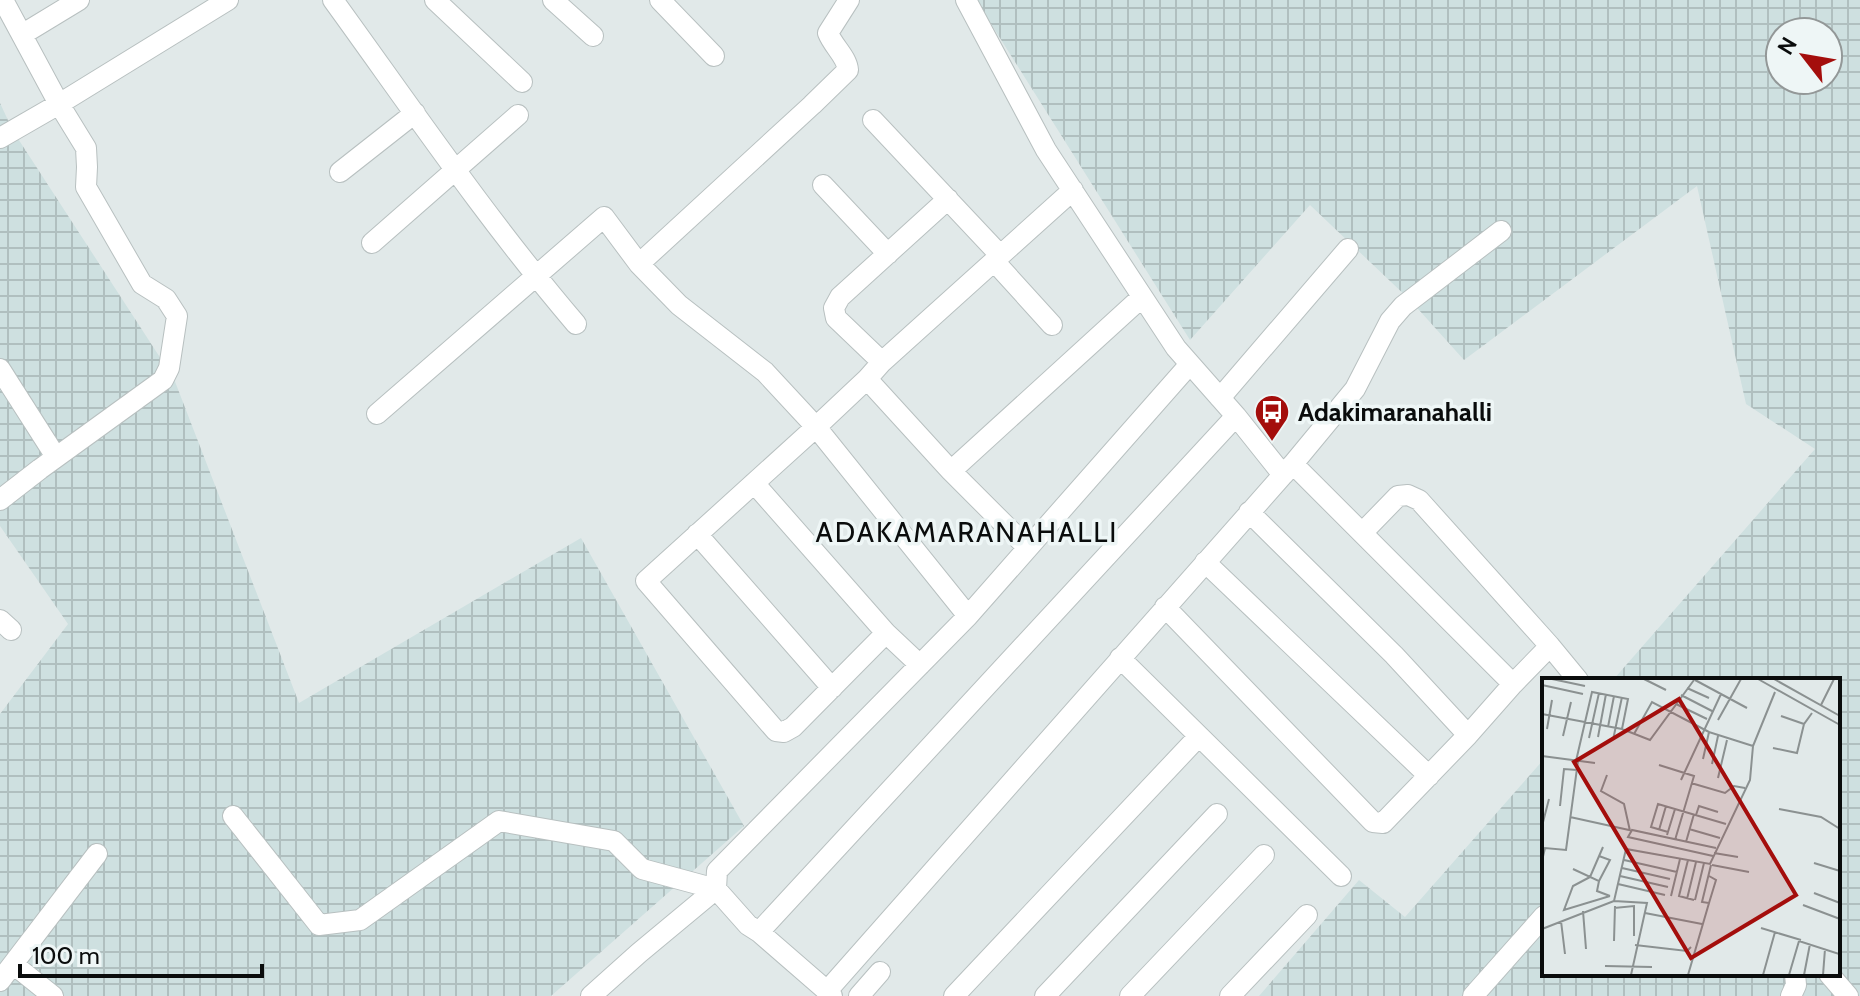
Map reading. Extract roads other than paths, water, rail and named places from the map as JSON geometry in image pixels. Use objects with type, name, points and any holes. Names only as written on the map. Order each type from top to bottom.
[{"type":"street","points":[[0,500],[163,380],[169,368],[177,316],[166,299],[142,284],[86,187],[86,148],[3,0]]},
{"type":"street","points":[[23,34],[79,0]]},
{"type":"street","points":[[0,138],[228,0]]},
{"type":"street","points":[[333,0],[455,170],[536,277],[576,324]]},
{"type":"street","points":[[435,0],[522,82]]},
{"type":"street","points":[[553,0],[593,36]]},
{"type":"street","points":[[660,0],[714,56]]},
{"type":"street","points":[[639,264],[848,70],[848,64],[828,33],[849,0]]},
{"type":"street","points":[[966,0],[1046,150],[1176,348],[1288,469],[1362,533],[1513,684]]},
{"type":"street","points":[[340,172],[415,113]]},
{"type":"street","points":[[372,243],[518,115]]},
{"type":"street","points":[[873,120],[948,199],[1052,325]]},
{"type":"street","points":[[823,185],[888,254]]},
{"type":"street","points":[[886,633],[793,727],[784,732],[776,731],[646,581],[1073,190]]},
{"type":"street","points":[[882,362],[836,318],[834,308],[840,297],[948,199]]},
{"type":"street","points":[[377,414],[604,217],[639,264],[679,305],[765,372],[816,427],[968,616]]},
{"type":"street","points":[[233,816],[319,925],[360,920],[499,821],[614,841],[642,869],[716,889],[748,925],[829,994],[1355,389],[1390,321],[1403,306],[1501,231]]},
{"type":"street","points":[[1220,398],[1348,249]]},
{"type":"street","points":[[951,471],[1142,297]]},
{"type":"street","points":[[591,996],[716,889],[717,871],[968,616],[1190,364]]},
{"type":"street","points":[[0,369],[56,457]]},
{"type":"street","points":[[867,379],[951,471],[1028,548]]},
{"type":"street","points":[[759,932],[1236,416]]},
{"type":"street","points":[[754,483],[886,633],[920,665]]},
{"type":"street","points":[[1362,533],[1398,496],[1408,495],[1419,500],[1576,678]]},
{"type":"street","points":[[1249,512],[1394,655],[1468,735]]},
{"type":"street","points":[[697,534],[832,688]]},
{"type":"street","points":[[1205,562],[1429,776]]},
{"type":"street","points":[[1165,607],[1373,822],[1383,823],[1550,646]]},
{"type":"street","points":[[1120,658],[1341,876]]},
{"type":"street","points":[[954,996],[1199,736]]},
{"type":"street","points":[[1045,996],[1217,814]]},
{"type":"street","points":[[53,996],[4,974],[97,854]]},
{"type":"street","points":[[1130,996],[1264,855]]},
{"type":"street","points":[[1230,996],[1307,915]]},
{"type":"street","points":[[1473,996],[1534,940],[1542,921]]},
{"type":"street","points":[[859,996],[880,972]]},
{"type":"street","points":[[1791,996],[1796,985],[1795,976]]},
{"type":"street","points":[[1831,976],[1848,996]]},
{"type":"place","name":"Adakimaranahalli","points":[[1272,443]]},
{"type":"district","name":"ADAKAMARANAHALLI","points":[[967,532]]}]
